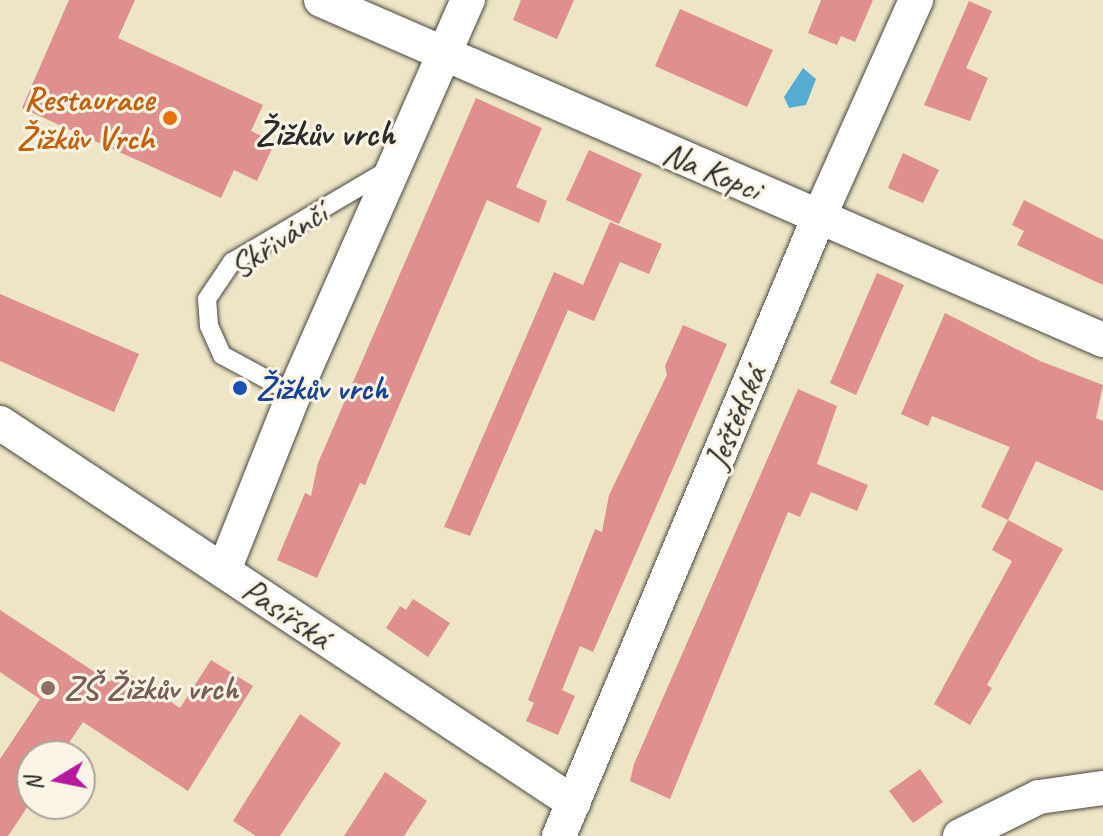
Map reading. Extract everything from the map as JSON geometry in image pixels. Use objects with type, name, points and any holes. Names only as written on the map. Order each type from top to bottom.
[{"type":"street","name":"Na Kopci","points":[[321,0],[1103,340]]},
{"type":"street","name":"Skřivánčí","points":[[224,570],[294,394],[468,0]]},
{"type":"street","name":"Ještědská","points":[[559,836],[819,217],[916,0]]},
{"type":"street","name":"Pasířská","points":[[0,423],[574,803]]},
{"type":"street","points":[[960,836],[1039,797],[1103,788]]},
{"type":"lane","name":"Skřivánčí","points":[[294,394],[222,355],[209,326],[207,299],[232,262],[396,165]]},
{"type":"water","points":[[803,68],[816,79],[806,105],[789,108],[784,97]]},
{"type":"building","name":"Restaurace Žižkův Vrch","points":[[69,0],[135,0],[118,38],[263,105],[251,131],[275,142],[257,181],[234,170],[221,198],[22,108]]},
{"type":"building","points":[[521,0],[574,0],[557,39],[513,20]]},
{"type":"building","points":[[821,0],[873,0],[855,42],[841,36],[837,45],[808,33]]},
{"type":"building","points":[[969,1],[992,11],[966,68],[988,78],[970,121],[924,105]]},
{"type":"building","points":[[680,9],[773,50],[747,107],[655,66]]},
{"type":"building","points":[[476,98],[542,128],[516,187],[547,201],[539,223],[487,200],[365,485],[360,483],[317,578],[277,560],[305,493],[311,496],[318,463]]},
{"type":"building","points":[[589,150],[642,174],[619,224],[566,200]]},
{"type":"building","points":[[903,153],[939,170],[923,203],[888,188]]},
{"type":"building","points":[[1024,200],[1103,240],[1103,285],[1017,245],[1024,231],[1012,225]]},
{"type":"building","points":[[610,222],[662,244],[649,274],[620,262],[594,321],[568,310],[470,536],[444,527],[554,272],[583,285]]},
{"type":"building","points":[[877,273],[904,285],[856,395],[830,383]]},
{"type":"building","points":[[0,294],[139,354],[114,412],[0,361]]},
{"type":"building","points":[[945,313],[1040,361],[1103,385],[1096,418],[1103,421],[1103,491],[1036,461],[1008,520],[981,507],[1010,447],[932,416],[928,426],[901,414]]},
{"type":"building","points":[[683,325],[727,344],[593,652],[580,646],[562,690],[575,696],[558,735],[526,721],[534,703],[528,700],[595,529],[602,532],[609,495],[667,375],[665,366]]},
{"type":"building","points":[[798,389],[837,406],[817,464],[868,485],[857,511],[811,492],[800,517],[788,512],[670,799],[630,781],[634,764]]},
{"type":"building","points":[[1008,520],[1063,549],[987,685],[992,688],[970,725],[934,704],[1012,561],[992,550]]},
{"type":"building","points":[[413,599],[450,623],[428,657],[386,628],[400,606],[406,610]]},
{"type":"building","points":[[0,610],[110,682],[120,668],[180,708],[211,660],[253,686],[188,791],[83,722],[71,740],[16,740],[16,820],[19,820],[8,836],[0,836],[0,759],[40,699],[0,672]]},
{"type":"building","points":[[300,714],[341,743],[280,836],[256,836],[233,821]]},
{"type":"building","points":[[920,769],[943,802],[913,823],[889,791]]},
{"type":"building","points":[[385,772],[427,801],[404,836],[344,836]]},
{"type":"place","name":"Restaurace Žižkův Vrch","points":[[170,118]]},
{"type":"place","name":"Žižkův vrch","points":[[240,388]]},
{"type":"place","name":"ZŠ Žižkův vrch","points":[[48,688]]},
{"type":"district","name":"Žižkův vrch","points":[[325,134]]}]
